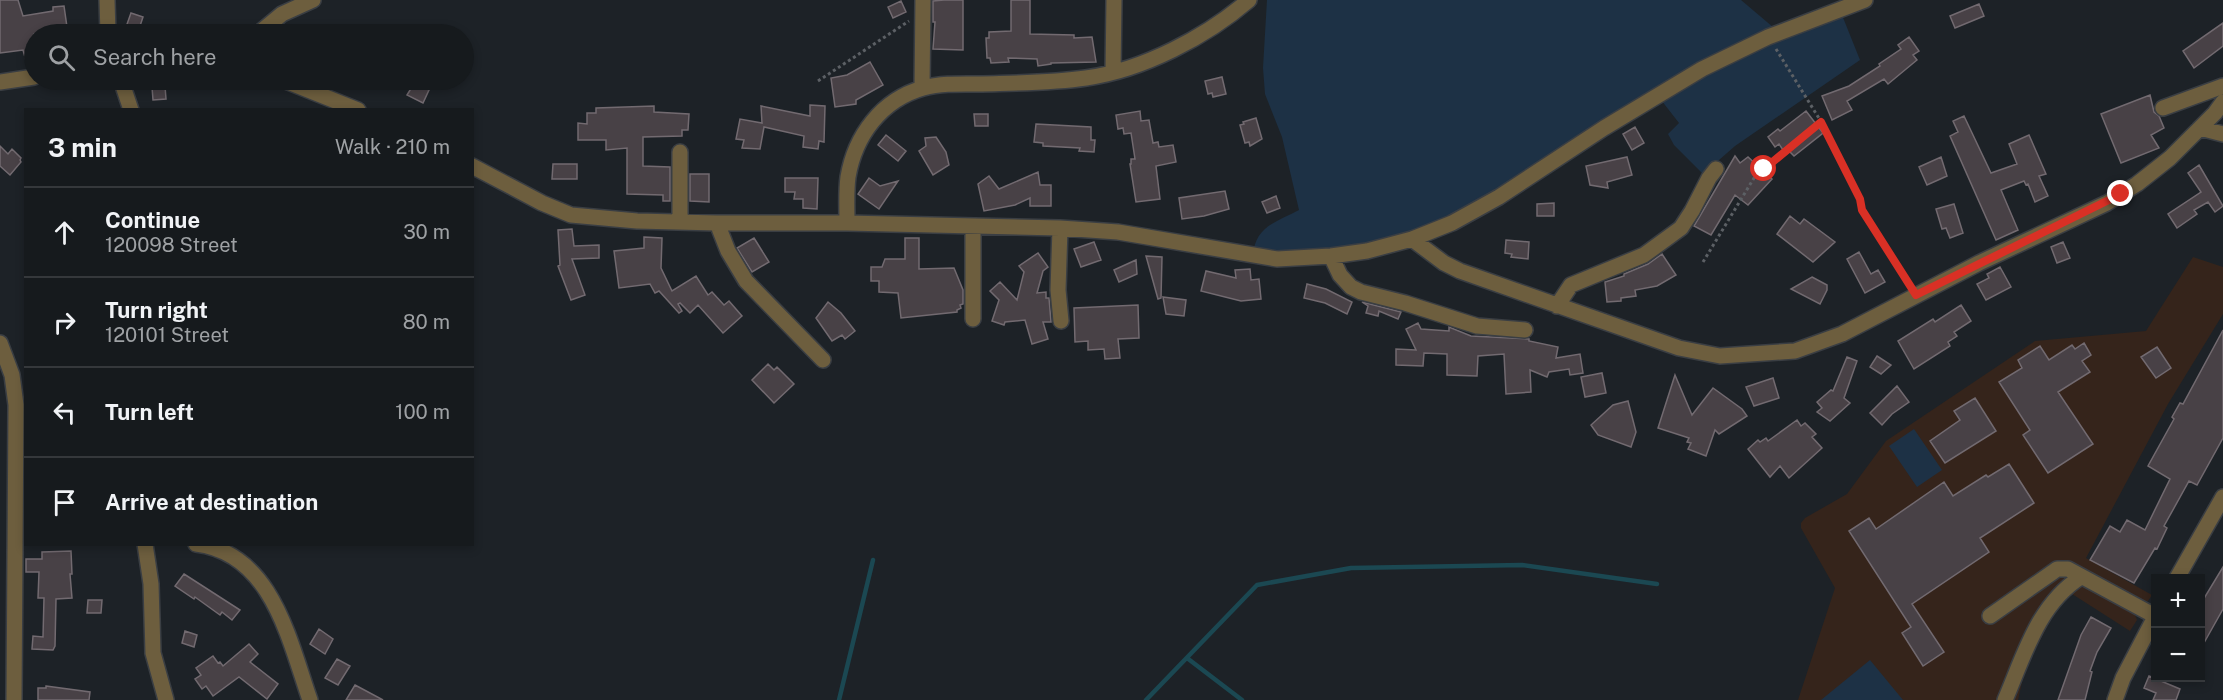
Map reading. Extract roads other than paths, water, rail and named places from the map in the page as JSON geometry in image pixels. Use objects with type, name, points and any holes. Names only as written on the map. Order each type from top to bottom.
[{"type":"street","points":[[107,0],[108,24]]},
{"type":"street","points":[[270,24],[282,14],[313,0]]},
{"type":"street","points":[[1113,72],[1114,0]]},
{"type":"street","points":[[847,223],[848,178],[859,140],[870,123],[887,106],[904,95],[942,84],[1059,82],[1113,72],[1150,59],[1208,32],[1249,0]]},
{"type":"street","points":[[474,167],[542,203],[571,215],[637,221],[1060,228],[1118,232],[1277,259],[1331,256],[1367,251],[1412,238],[1477,211],[1662,92],[1702,69],[1768,38],[1865,0]]},
{"type":"street","points":[[922,88],[923,6]]},
{"type":"street","points":[[0,82],[24,78]]},
{"type":"street","points":[[2163,108],[2223,86]]},
{"type":"street","points":[[125,90],[130,108]]},
{"type":"street","points":[[308,90],[353,108]]},
{"type":"street","points":[[1412,238],[1444,263],[1460,271],[1678,348],[1720,356],[1796,351],[1851,329],[2041,232],[2107,203],[2151,174],[2200,128],[2223,102]]},
{"type":"street","points":[[2200,128],[2223,134]]},
{"type":"street","points":[[680,152],[680,221]]},
{"type":"street","points":[[1557,306],[1571,285],[1644,255],[1681,228],[1716,169]]},
{"type":"street","points":[[717,223],[728,251],[746,281],[823,360]]},
{"type":"street","points":[[973,226],[973,319]]},
{"type":"street","points":[[1060,228],[1058,290],[1061,321]]},
{"type":"street","points":[[1331,256],[1346,281],[1351,287],[1361,292],[1405,303],[1477,326],[1525,330]]},
{"type":"street","points":[[0,343],[21,405],[20,541],[14,700]]},
{"type":"street","points":[[2180,574],[2223,497]]},
{"type":"street","points":[[145,546],[151,584],[153,652],[166,700]]},
{"type":"street","points":[[203,546],[235,558],[264,585],[281,619],[310,700]]},
{"type":"street","points":[[1990,616],[2057,569],[2068,569],[2151,614]]},
{"type":"street","points":[[2005,700],[2043,615],[2070,584],[2081,577]]},
{"type":"street","points":[[2115,700],[2123,678],[2151,624]]},
{"type":"waterway","points":[[839,700],[873,560]]},
{"type":"waterway","points":[[1146,700],[1257,585],[1351,568],[1522,565],[1657,584]]},
{"type":"waterway","points":[[1187,658],[1242,700]]}]
